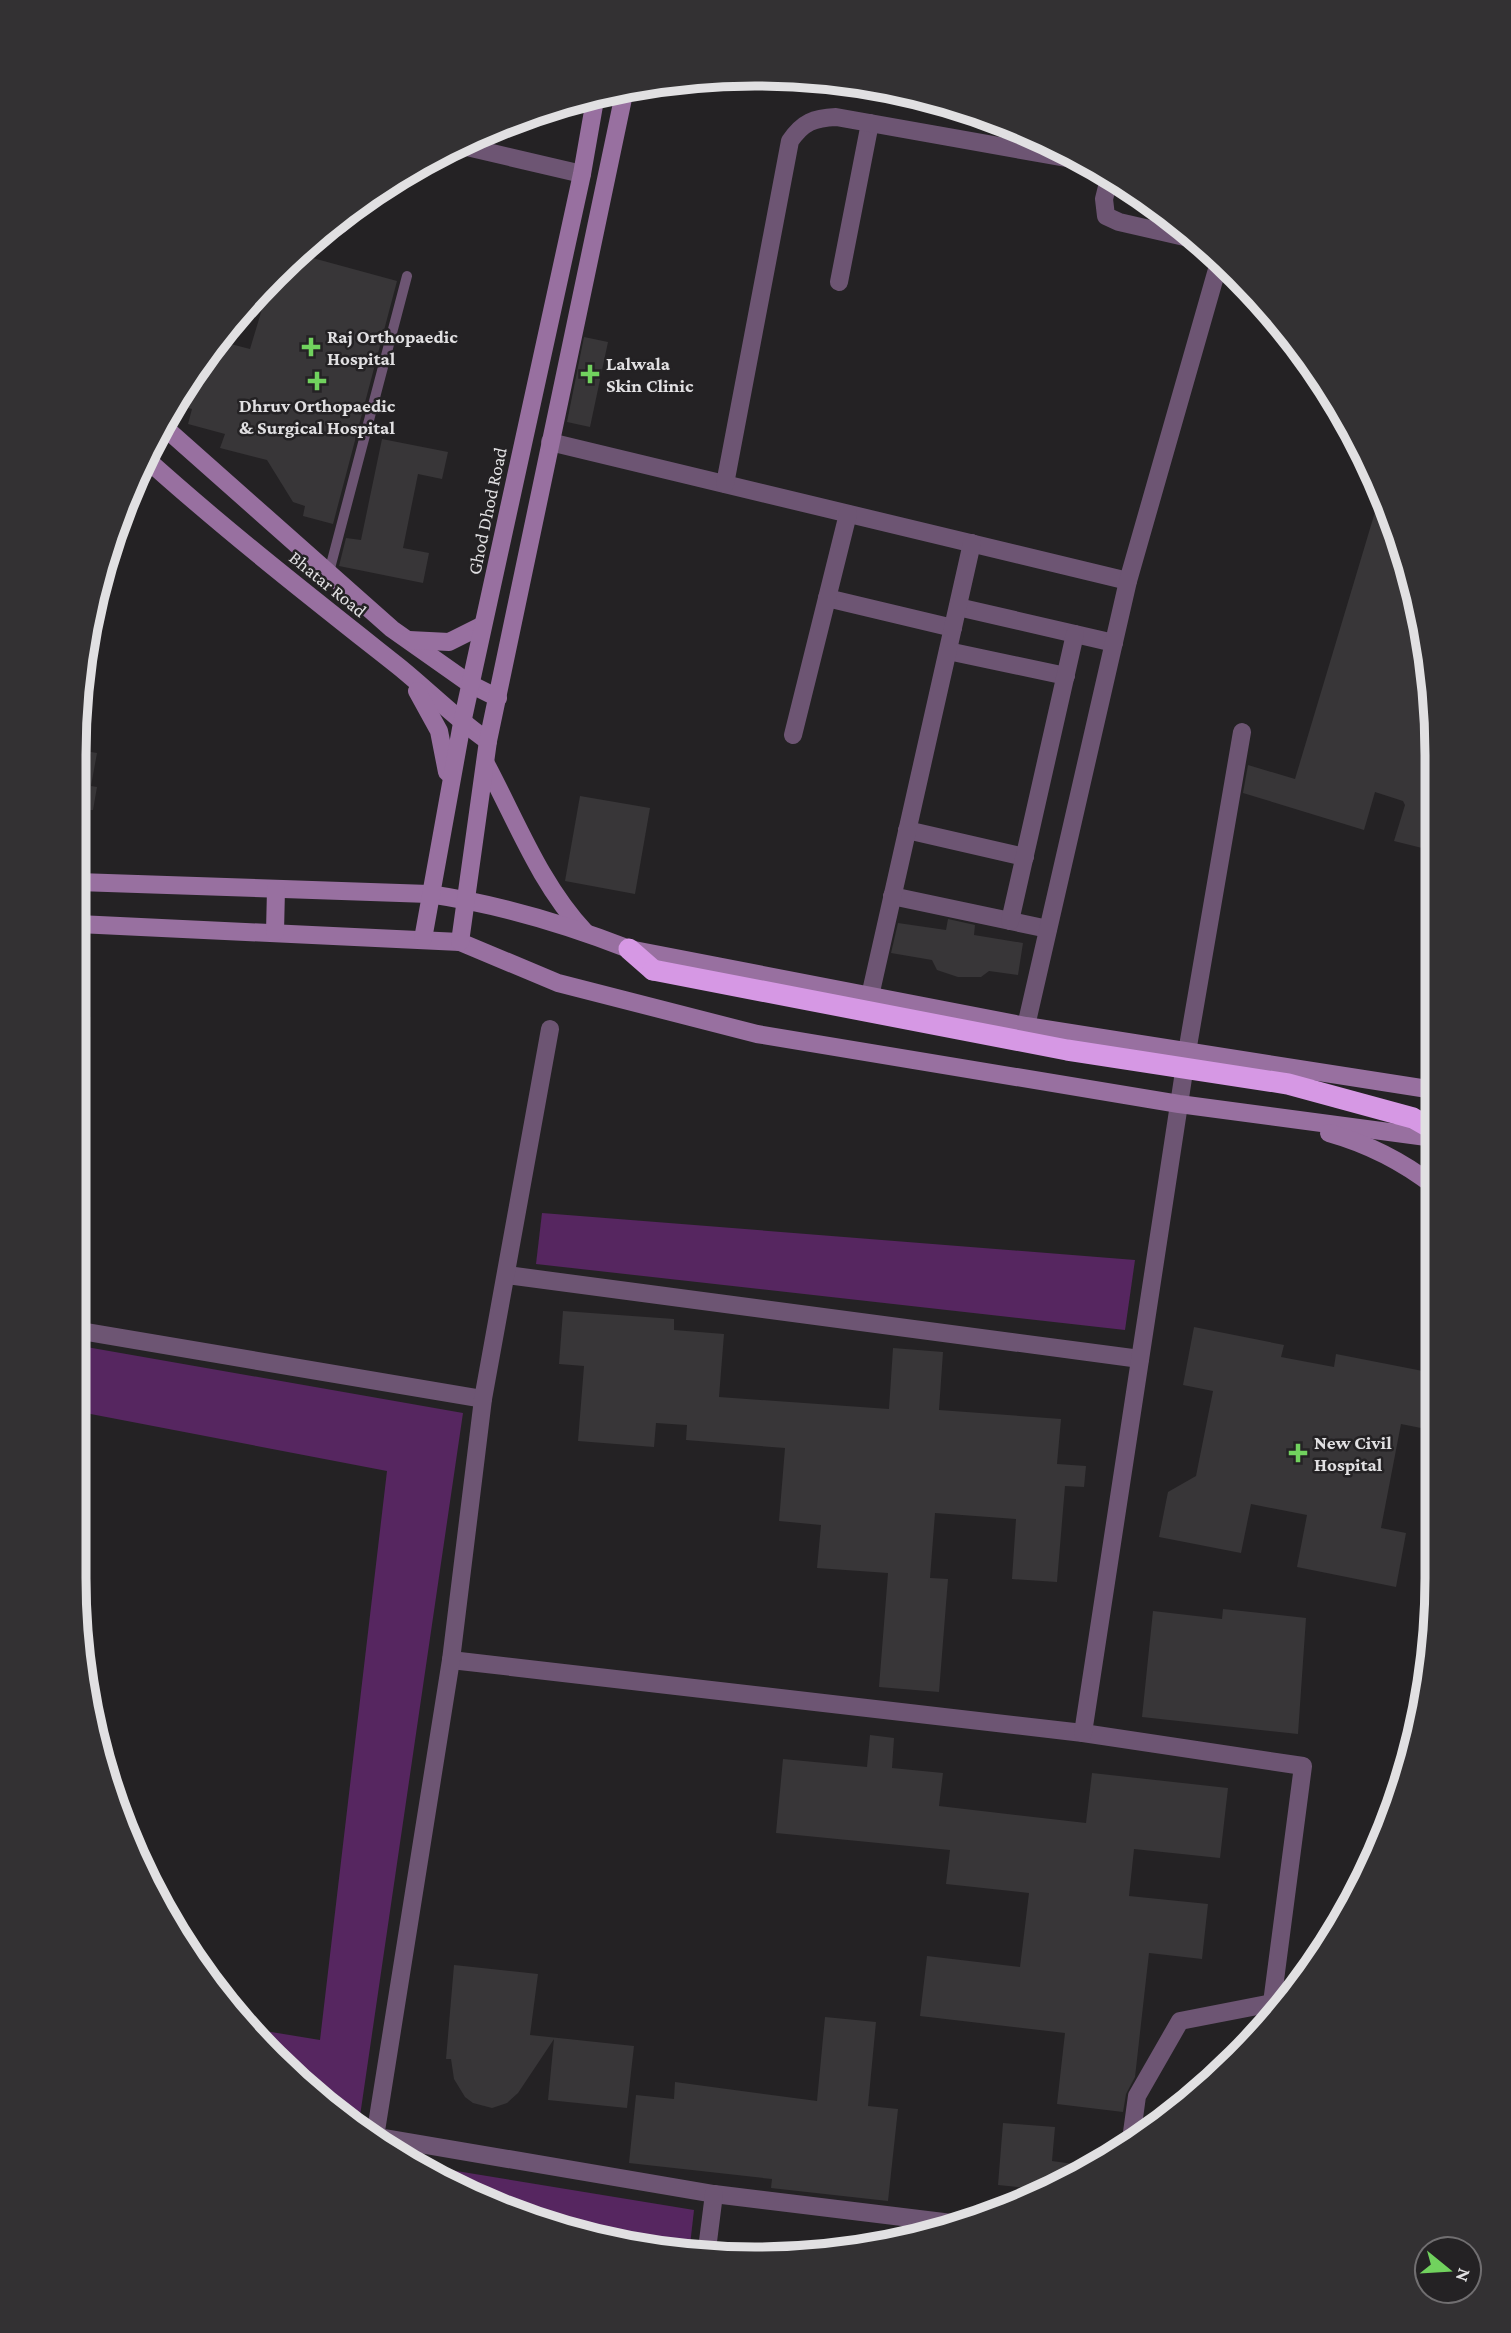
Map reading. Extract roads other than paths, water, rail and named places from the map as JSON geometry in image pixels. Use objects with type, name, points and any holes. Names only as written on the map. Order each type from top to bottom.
[{"type":"highway","points":[[629,949],[653,970],[1067,1050],[1287,1084],[1413,1118],[1425,1125]]},
{"type":"street","points":[[460,942],[488,741],[623,100]]},
{"type":"street","name":"Ghod Dhod Road","points":[[423,939],[429,894],[470,684],[595,106]]},
{"type":"street","points":[[725,484],[790,141],[800,126],[816,118],[836,117],[1053,156]]},
{"type":"street","points":[[839,282],[870,123]]},
{"type":"street","points":[[473,149],[582,174]]},
{"type":"street","points":[[1107,186],[1104,199],[1106,216],[1119,222],[1177,235]]},
{"type":"street","points":[[1026,1026],[1128,581],[1217,270]]},
{"type":"street","points":[[169,432],[406,640],[470,684],[498,698]]},
{"type":"street","points":[[550,442],[1128,581]]},
{"type":"street","name":"Bhatar Road","points":[[153,464],[335,617],[404,670],[462,723],[488,741]]},
{"type":"street","points":[[793,735],[848,514]]},
{"type":"street","points":[[870,996],[972,543]]},
{"type":"street","points":[[827,597],[953,628]]},
{"type":"street","points":[[958,607],[1114,643]]},
{"type":"street","points":[[406,640],[449,642],[483,625]]},
{"type":"street","points":[[1010,921],[1075,634]]},
{"type":"street","points":[[948,651],[1066,676]]},
{"type":"street","points":[[404,670],[439,731],[447,763],[449,793]]},
{"type":"street","points":[[1083,1733],[1186,1052],[1242,732]]},
{"type":"street","points":[[486,764],[546,882],[560,905],[585,932]]},
{"type":"street","points":[[907,830],[1024,857]]},
{"type":"street","points":[[86,883],[429,894],[466,899],[585,932],[629,949],[1026,1026],[1425,1089]]},
{"type":"street","points":[[275,932],[276,889]]},
{"type":"street","points":[[892,896],[1048,929]]},
{"type":"street","points":[[86,924],[460,942],[558,983],[757,1034],[1179,1104],[1425,1137]]},
{"type":"street","points":[[375,2128],[451,1660],[483,1399],[550,1030]]},
{"type":"street","points":[[1268,1116],[1360,1142],[1409,1167],[1425,1179]]},
{"type":"street","points":[[507,1275],[1140,1359]]},
{"type":"street","points":[[86,1332],[483,1399]]},
{"type":"street","points":[[451,1660],[1083,1733],[1303,1766],[1278,1996]]},
{"type":"street","points":[[1132,2131],[1137,2096],[1180,2021],[1270,2005]]},
{"type":"street","points":[[391,2139],[714,2194],[938,2221]]},
{"type":"street","points":[[707,2246],[714,2194]]},
{"type":"lane","points":[[329,572],[407,276]]},
{"type":"place","name":"Raj Orthopaedic Hospital","points":[[311,347]]},
{"type":"place","name":"Lalwala Skin Clinic","points":[[590,374]]},
{"type":"place","name":"Dhruv Orthopaedic & Surgical Hospital","points":[[317,381]]},
{"type":"place","name":"New Civil Hospital","points":[[1298,1453]]}]
